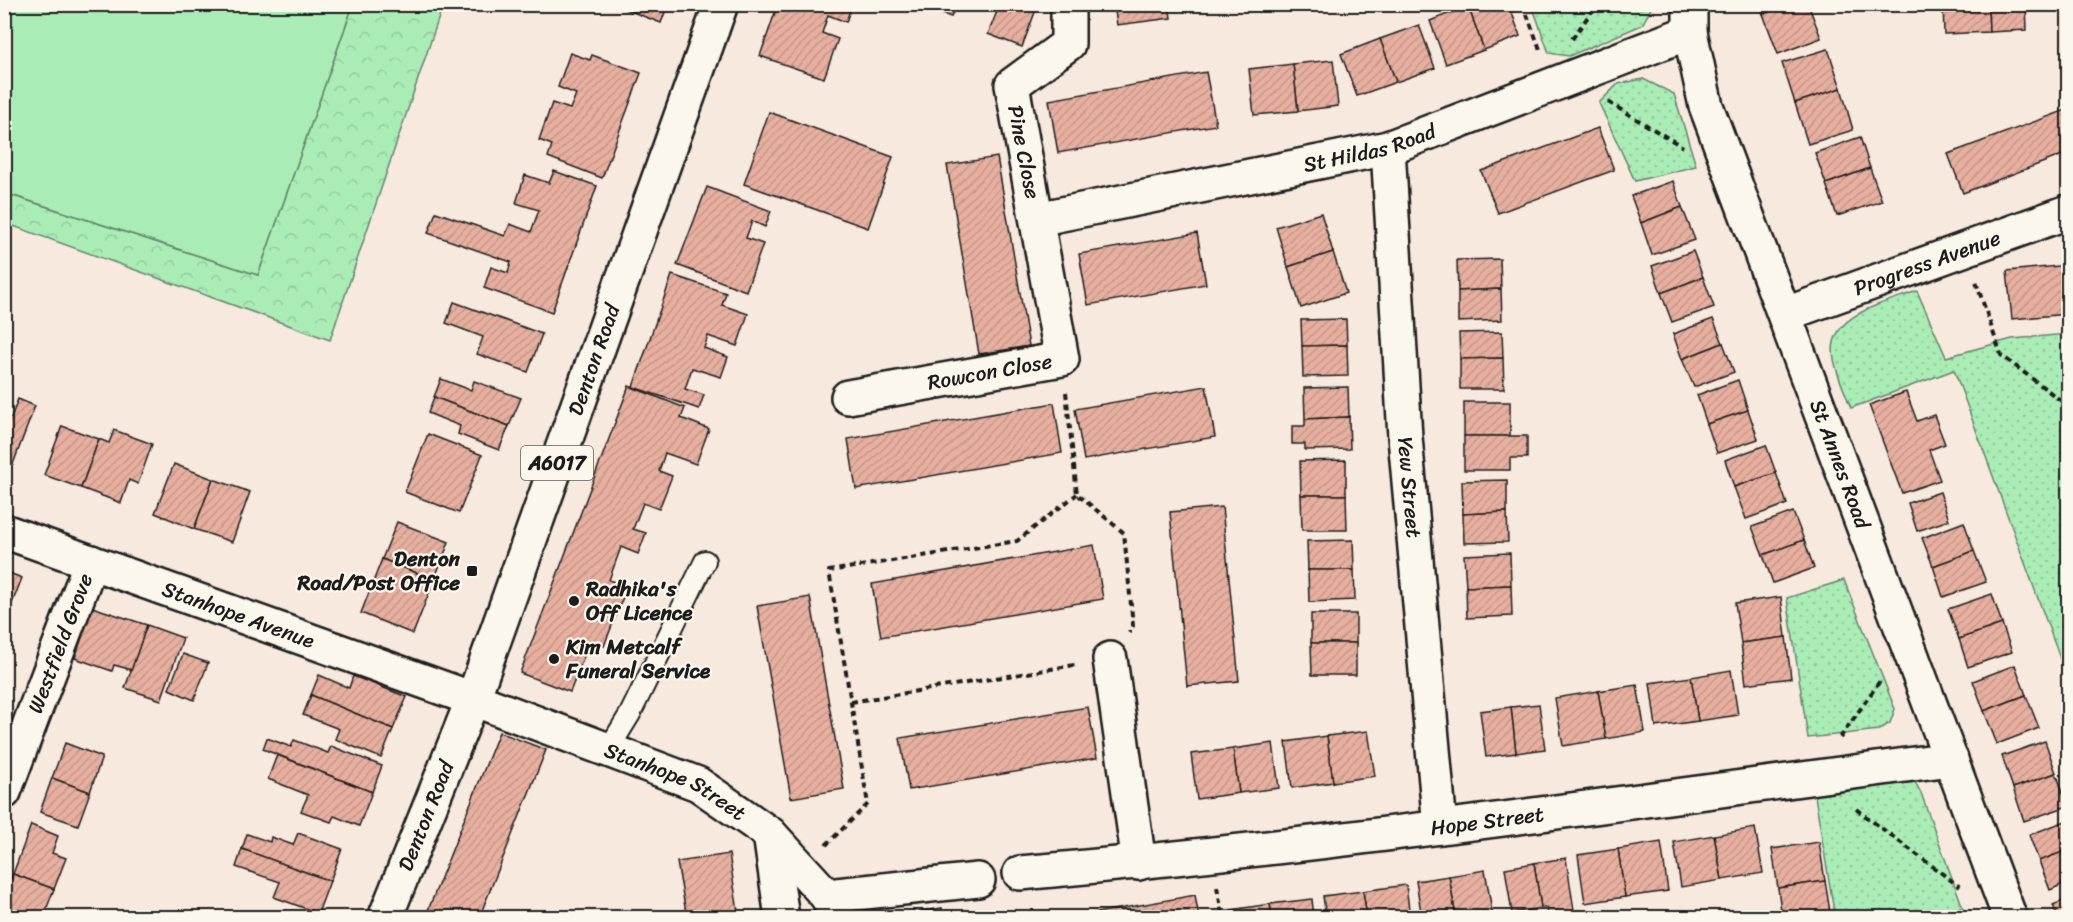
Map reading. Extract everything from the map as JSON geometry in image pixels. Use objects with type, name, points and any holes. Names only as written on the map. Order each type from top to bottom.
[{"type":"main road","name":"Denton Road","points":[[385,918],[473,699],[721,4]]},
{"type":"main road","name":"Pine Close","points":[[1037,219],[1012,85],[1068,44],[1068,4]]},
{"type":"main road","name":"St Hildas Road","points":[[1037,219],[1388,148],[1557,70],[1690,18]]},
{"type":"main road","name":"St Annes Road","points":[[1690,18],[1706,106],[1786,314],[2010,918]]},
{"type":"main road","name":"Yew Street","points":[[1388,148],[1405,437],[1440,827]]},
{"type":"main road","name":"Progress Avenue","points":[[1786,314],[2068,212]]},
{"type":"main road","name":"Rowcon Close","points":[[848,397],[1062,358],[1037,219]]},
{"type":"main road","name":"Stanhope Avenue","points":[[4,531],[473,699]]},
{"type":"main road","name":"Westfield Grove","points":[[4,792],[91,562]]},
{"type":"main road","points":[[1110,659],[1138,863]]},
{"type":"main road","name":"Stanhope Street","points":[[473,699],[698,784],[770,834],[832,907]]},
{"type":"main road","name":"Hope Street","points":[[1020,873],[1138,863],[1440,827],[1951,759]]},
{"type":"main road","points":[[770,834],[782,918]]},
{"type":"main road","points":[[832,907],[978,880]]},
{"type":"lane","points":[[608,750],[630,714],[705,561]]},
{"type":"path","points":[[1523,4],[1557,70],[1733,177]]},
{"type":"path","points":[[1964,250],[2001,355],[2068,406]]},
{"type":"path","points":[[851,702],[1110,659],[1133,627],[1124,533],[1077,494],[1062,358]]},
{"type":"path","points":[[802,869],[868,804],[829,572],[1017,541],[1077,494]]},
{"type":"path","points":[[1908,641],[1813,777],[1964,889]]},
{"type":"green space","points":[[5,4],[353,5],[258,275],[5,193]]},
{"type":"green space","points":[[1532,4],[1653,5],[1642,25],[1569,56],[1549,53]]},
{"type":"green space","points":[[353,5],[443,5],[330,340],[5,223],[4,193],[258,275]]},
{"type":"green space","points":[[1643,79],[1674,94],[1696,166],[1635,181],[1599,103],[1618,84]]},
{"type":"green space","points":[[1917,291],[1946,357],[2012,339],[2068,334],[2068,680],[1954,370],[1851,408],[1841,384],[1834,359],[1834,344],[1839,331],[1848,321],[1861,313]]},
{"type":"green space","points":[[1844,580],[1895,709],[1890,723],[1879,730],[1808,738],[1787,598]]},
{"type":"green space","points":[[1905,776],[1915,782],[1921,793],[1963,908],[1835,917],[1814,790]]},
{"type":"building","points":[[612,4],[668,4],[661,23]]},
{"type":"building","points":[[778,4],[852,4],[846,22],[828,15],[822,33],[838,39],[824,78],[760,56]]},
{"type":"building","points":[[915,4],[956,4],[951,17]]},
{"type":"building","points":[[1000,4],[1038,4],[1022,47],[988,34]]},
{"type":"building","points":[[1114,4],[1169,4],[1171,18],[1117,25]]},
{"type":"building","points":[[1472,4],[1509,4],[1520,36],[1484,50],[1468,6]]},
{"type":"building","points":[[1760,4],[1792,4],[1763,14]]},
{"type":"building","points":[[1792,4],[1808,4],[1821,38],[1778,54],[1763,14]]},
{"type":"building","points":[[1943,4],[1988,4],[1989,32],[1944,34]]},
{"type":"building","points":[[1988,4],[2026,4],[2027,30],[1989,32]]},
{"type":"building","points":[[1468,6],[1484,50],[1446,64],[1430,21]]},
{"type":"building","points":[[1419,25],[1435,68],[1396,82],[1380,39]]},
{"type":"building","points":[[1380,39],[1396,82],[1357,96],[1341,54]]},
{"type":"building","points":[[1828,49],[1841,88],[1795,103],[1782,63]]},
{"type":"building","points":[[570,53],[590,60],[592,55],[641,73],[602,178],[548,157],[552,145],[539,140],[552,103],[570,109],[576,94],[558,87]]},
{"type":"building","points":[[1333,60],[1338,106],[1298,111],[1293,64]]},
{"type":"building","points":[[1293,64],[1298,111],[1254,115],[1249,69]]},
{"type":"building","points":[[1206,72],[1216,125],[1058,153],[1049,100]]},
{"type":"building","points":[[1841,88],[1853,130],[1808,144],[1795,103]]},
{"type":"building","points":[[2066,110],[2068,153],[1963,193],[1948,154]]},
{"type":"building","points":[[769,112],[893,157],[868,228],[744,184]]},
{"type":"building","points":[[1598,128],[1614,170],[1498,213],[1481,171]]},
{"type":"building","points":[[1860,137],[1870,168],[1826,184],[1815,153]]},
{"type":"building","points":[[997,157],[1029,346],[979,354],[947,165]]},
{"type":"building","points":[[1870,168],[1882,201],[1837,216],[1826,184]]},
{"type":"building","points":[[554,171],[597,186],[552,312],[484,288],[491,267],[508,273],[511,262],[428,233],[436,212],[505,236],[510,224],[531,232],[539,210],[516,203],[525,175],[549,183]]},
{"type":"building","points":[[1673,181],[1682,207],[1641,223],[1631,196]]},
{"type":"building","points":[[707,187],[771,211],[765,227],[752,221],[746,238],[763,244],[746,291],[677,265]]},
{"type":"building","points":[[1682,207],[1695,240],[1652,255],[1641,223]]},
{"type":"building","points":[[1321,213],[1333,252],[1288,267],[1276,227]]},
{"type":"building","points":[[1197,233],[1206,284],[1088,305],[1079,254]]},
{"type":"building","points":[[1693,251],[1703,277],[1661,293],[1652,266]]},
{"type":"building","points":[[1333,252],[1346,293],[1301,308],[1288,267]]},
{"type":"building","points":[[1500,259],[1501,289],[1458,291],[1457,260]]},
{"type":"building","points":[[2068,265],[2068,314],[2012,319],[2007,271]]},
{"type":"building","points":[[672,275],[726,293],[722,305],[748,314],[737,346],[708,336],[704,348],[728,357],[721,377],[692,368],[685,389],[704,395],[699,409],[633,387]]},
{"type":"building","points":[[1703,277],[1714,307],[1672,322],[1661,293]]},
{"type":"building","points":[[1501,289],[1502,320],[1458,322],[1458,291]]},
{"type":"building","points":[[454,302],[542,334],[528,372],[477,354],[483,337],[446,323]]},
{"type":"building","points":[[1346,319],[1347,345],[1302,346],[1301,320]]},
{"type":"building","points":[[1713,319],[1723,343],[1682,359],[1673,334]]},
{"type":"building","points":[[1502,332],[1503,358],[1460,359],[1459,333]]},
{"type":"building","points":[[1723,343],[1734,372],[1694,387],[1682,359]]},
{"type":"building","points":[[1347,345],[1348,376],[1303,377],[1302,346]]},
{"type":"building","points":[[1503,358],[1504,389],[1460,389],[1460,359]]},
{"type":"building","points":[[441,379],[471,390],[474,381],[521,398],[509,426],[434,397]]},
{"type":"building","points":[[1738,380],[1748,410],[1707,424],[1697,395]]},
{"type":"building","points":[[629,386],[685,408],[681,418],[709,429],[696,464],[665,453],[659,471],[672,476],[659,509],[643,503],[633,529],[646,533],[638,554],[621,547],[609,580],[627,587],[604,646],[590,641],[570,692],[520,673]]},
{"type":"building","points":[[1206,386],[1215,437],[1084,460],[1075,409]]},
{"type":"building","points":[[1348,387],[1349,417],[1305,419],[1304,388]]},
{"type":"building","points":[[1906,392],[1917,421],[1934,415],[1945,444],[1929,450],[1940,480],[1902,493],[1869,405]]},
{"type":"building","points":[[434,397],[509,426],[499,450],[458,434],[460,426],[428,413]]},
{"type":"building","points":[[18,399],[35,406],[13,464],[4,461],[4,416],[11,418]]},
{"type":"building","points":[[1464,402],[1510,402],[1510,436],[1464,436]]},
{"type":"building","points":[[1054,403],[1062,453],[856,489],[848,439]]},
{"type":"building","points":[[1748,410],[1758,439],[1717,453],[1707,424]]},
{"type":"building","points":[[1349,417],[1350,449],[1305,450],[1305,444],[1292,444],[1292,426],[1305,426],[1305,419]]},
{"type":"building","points":[[62,426],[99,439],[81,488],[44,475]]},
{"type":"building","points":[[114,430],[152,444],[138,484],[129,480],[121,503],[81,488],[99,439],[109,443]]},
{"type":"building","points":[[428,434],[482,455],[459,513],[405,492]]},
{"type":"building","points":[[1464,436],[1527,436],[1527,458],[1510,458],[1510,470],[1464,470]]},
{"type":"building","points":[[1766,445],[1776,473],[1734,487],[1725,460]]},
{"type":"building","points":[[1346,460],[1346,495],[1301,495],[1300,461]]},
{"type":"building","points":[[174,464],[213,479],[194,529],[155,513]]},
{"type":"building","points":[[1776,473],[1787,504],[1746,519],[1734,487]]},
{"type":"building","points":[[213,479],[250,492],[232,542],[194,529]]},
{"type":"building","points":[[1507,480],[1507,512],[1463,514],[1462,481]]},
{"type":"building","points":[[1940,492],[1949,520],[1917,531],[1908,503]]},
{"type":"building","points":[[1301,495],[1346,495],[1347,530],[1302,530]]},
{"type":"building","points":[[1222,507],[1239,681],[1187,686],[1170,512]]},
{"type":"building","points":[[1507,512],[1508,542],[1464,543],[1463,514]]},
{"type":"building","points":[[1793,512],[1804,540],[1763,555],[1752,527]]},
{"type":"building","points":[[397,522],[449,542],[434,580],[382,559]]},
{"type":"building","points":[[1964,522],[1974,551],[1933,566],[1922,538]]},
{"type":"building","points":[[1353,540],[1354,570],[1308,570],[1307,541]]},
{"type":"building","points":[[1804,540],[1814,568],[1773,583],[1763,555]]},
{"type":"building","points":[[1094,545],[1103,599],[881,637],[872,584]]},
{"type":"building","points":[[1974,551],[1986,582],[1943,597],[1933,566]]},
{"type":"building","points":[[1510,553],[1511,585],[1466,587],[1464,555]]},
{"type":"building","points":[[382,559],[434,580],[413,634],[361,613]]},
{"type":"building","points":[[1308,570],[1354,570],[1355,600],[1309,602]]},
{"type":"building","points":[[4,571],[22,578],[4,624]]},
{"type":"building","points":[[1511,585],[1512,616],[1467,618],[1466,587]]},
{"type":"building","points":[[1992,594],[2002,624],[1959,639],[1948,609]]},
{"type":"building","points":[[810,597],[844,789],[791,798],[757,606]]},
{"type":"building","points":[[1781,597],[1786,637],[1741,643],[1735,603]]},
{"type":"building","points":[[92,607],[147,625],[132,670],[114,665],[112,671],[75,658]]},
{"type":"building","points":[[1311,614],[1356,614],[1356,643],[1311,643]]},
{"type":"building","points":[[2002,624],[2012,652],[1968,667],[1959,639]]},
{"type":"building","points":[[147,625],[183,638],[161,700],[125,688]]},
{"type":"building","points":[[1786,637],[1791,678],[1746,684],[1741,643]]},
{"type":"building","points":[[1311,643],[1356,643],[1356,675],[1312,675]]},
{"type":"building","points":[[183,654],[208,663],[194,700],[169,689]]},
{"type":"building","points":[[2015,665],[2026,695],[1984,711],[1973,681]]},
{"type":"building","points":[[1731,670],[1738,715],[1698,721],[1691,677]]},
{"type":"building","points":[[319,675],[349,688],[353,676],[407,697],[393,729],[311,695]]},
{"type":"building","points":[[1691,677],[1698,721],[1656,727],[1650,683]]},
{"type":"building","points":[[1637,685],[1645,732],[1606,739],[1598,691]]},
{"type":"building","points":[[1598,691],[1606,739],[1563,746],[1555,698]]},
{"type":"building","points":[[311,695],[393,729],[381,758],[335,739],[339,729],[303,715]]},
{"type":"building","points":[[2026,695],[2039,728],[1997,744],[1984,711]]},
{"type":"building","points":[[1539,704],[1545,749],[1516,753],[1511,707]]},
{"type":"building","points":[[1088,707],[1097,758],[909,790],[900,738]]},
{"type":"building","points":[[1511,707],[1516,753],[1486,757],[1480,711]]},
{"type":"building","points":[[1368,731],[1375,776],[1333,782],[1327,736]]},
{"type":"building","points":[[499,732],[546,750],[479,918],[425,918]]},
{"type":"building","points":[[1327,736],[1333,782],[1292,788],[1286,742]]},
{"type":"building","points":[[267,738],[291,747],[294,740],[328,753],[331,746],[382,766],[372,792],[263,749]]},
{"type":"building","points":[[2045,741],[2056,773],[2013,788],[2002,756]]},
{"type":"building","points":[[65,743],[102,757],[90,792],[52,778]]},
{"type":"building","points":[[1273,743],[1279,788],[1239,793],[1233,749]]},
{"type":"building","points":[[1233,749],[1239,793],[1197,799],[1191,754]]},
{"type":"building","points":[[277,755],[372,792],[359,826],[334,816],[331,822],[301,811],[308,795],[268,779]]},
{"type":"building","points":[[2056,773],[2068,806],[2024,821],[2013,788]]},
{"type":"building","points":[[52,778],[90,792],[78,825],[40,812]]},
{"type":"building","points":[[2068,820],[2068,850],[2039,861],[2029,835]]},
{"type":"building","points":[[31,825],[58,836],[52,853],[66,858],[54,889],[13,874]]},
{"type":"building","points":[[1755,828],[1763,873],[1722,880],[1714,835]]},
{"type":"building","points":[[298,833],[342,849],[330,881],[242,849],[247,834],[270,842],[271,837],[293,845]]},
{"type":"building","points":[[1714,835],[1722,880],[1681,887],[1674,842]]},
{"type":"building","points":[[1661,842],[1668,891],[1625,897],[1618,849]]},
{"type":"building","points":[[1819,842],[1825,881],[1778,888],[1772,849]]},
{"type":"building","points":[[242,849],[330,881],[318,913],[274,897],[280,882],[236,867]]},
{"type":"building","points":[[1618,849],[1625,897],[1585,903],[1578,855]]},
{"type":"building","points":[[2068,850],[2068,882],[2050,890],[2039,861]]},
{"type":"building","points":[[729,854],[739,918],[687,918],[677,862]]},
{"type":"building","points":[[1566,858],[1575,917],[1548,918],[1547,908],[1541,908],[1534,863]]},
{"type":"building","points":[[1534,863],[1541,908],[1512,913],[1505,868]]},
{"type":"building","points":[[1485,870],[1493,917],[1456,918],[1449,876]]},
{"type":"building","points":[[13,874],[54,889],[43,918],[4,916],[4,894]]},
{"type":"building","points":[[1449,876],[1456,918],[1422,918],[1416,881]]},
{"type":"building","points":[[1825,881],[1831,918],[1782,918],[1778,888]]},
{"type":"building","points":[[1406,885],[1410,918],[1367,918],[1363,891]]},
{"type":"building","points":[[1363,891],[1367,918],[1326,918],[1323,896]]},
{"type":"building","points":[[1195,895],[1199,918],[1068,918]]},
{"type":"building","points":[[1312,899],[1314,918],[1272,918],[1270,904]]},
{"type":"building","points":[[2068,899],[2068,918],[2058,918],[2053,905]]},
{"type":"building","points":[[1270,904],[1272,918],[1232,918],[1231,910]]},
{"type":"building","points":[[942,908],[943,918],[890,918],[890,917]]},
{"type":"place","name":"Denton Road/Post Office","points":[[472,571]]},
{"type":"place","name":"Radhika's Off Licence","points":[[574,601]]},
{"type":"place","name":"Kim Metcalf Funeral Service","points":[[554,659]]}]
